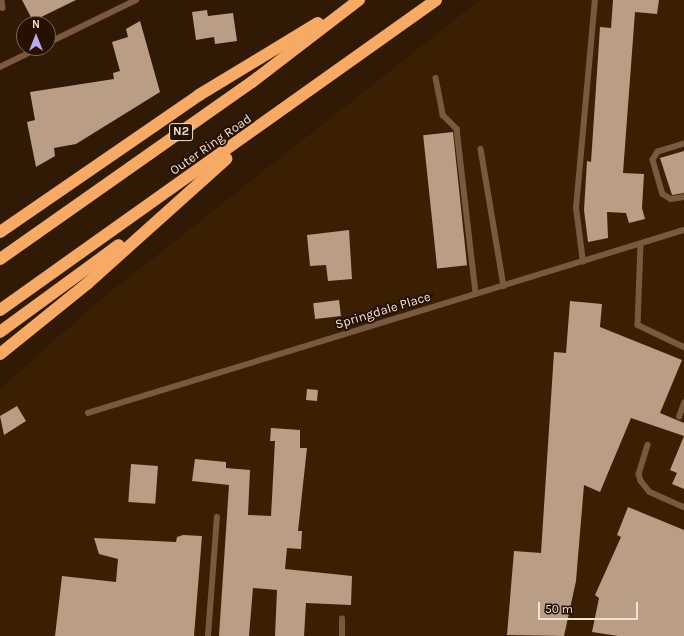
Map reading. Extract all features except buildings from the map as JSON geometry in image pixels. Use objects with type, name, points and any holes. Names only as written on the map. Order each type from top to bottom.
[{"type":"highway","points":[[0,232],[199,95],[355,0]]},
{"type":"highway","name":"N2","points":[[0,259],[252,82],[359,0]]},
{"type":"highway","name":"Outer Ring Road","points":[[0,310],[436,0]]},
{"type":"highway","points":[[0,354],[88,283],[162,214],[279,113]]},
{"type":"highway","points":[[0,332],[162,214]]},
{"type":"lane","points":[[2,0],[3,8]]},
{"type":"lane","points":[[56,39],[136,0]]},
{"type":"lane","points":[[583,262],[576,208],[595,0]]},
{"type":"lane","points":[[0,67],[22,56]]},
{"type":"lane","points":[[436,78],[443,115],[457,129],[476,294]]},
{"type":"lane","points":[[684,144],[658,152],[653,160],[664,194],[671,199],[684,197]]},
{"type":"lane","points":[[481,149],[504,286]]},
{"type":"lane","name":"Springdale Place","points":[[88,413],[684,230]]},
{"type":"lane","points":[[641,244],[638,325],[684,347]]},
{"type":"lane","points":[[679,417],[684,402]]},
{"type":"lane","points":[[648,445],[639,474],[641,481],[650,492],[684,507]]},
{"type":"lane","points":[[208,636],[217,517]]},
{"type":"lane","points":[[342,619],[342,636]]},
{"type":"shaded area","points":[[480,0],[684,0],[684,636],[0,636],[0,389],[94,305]]}]
